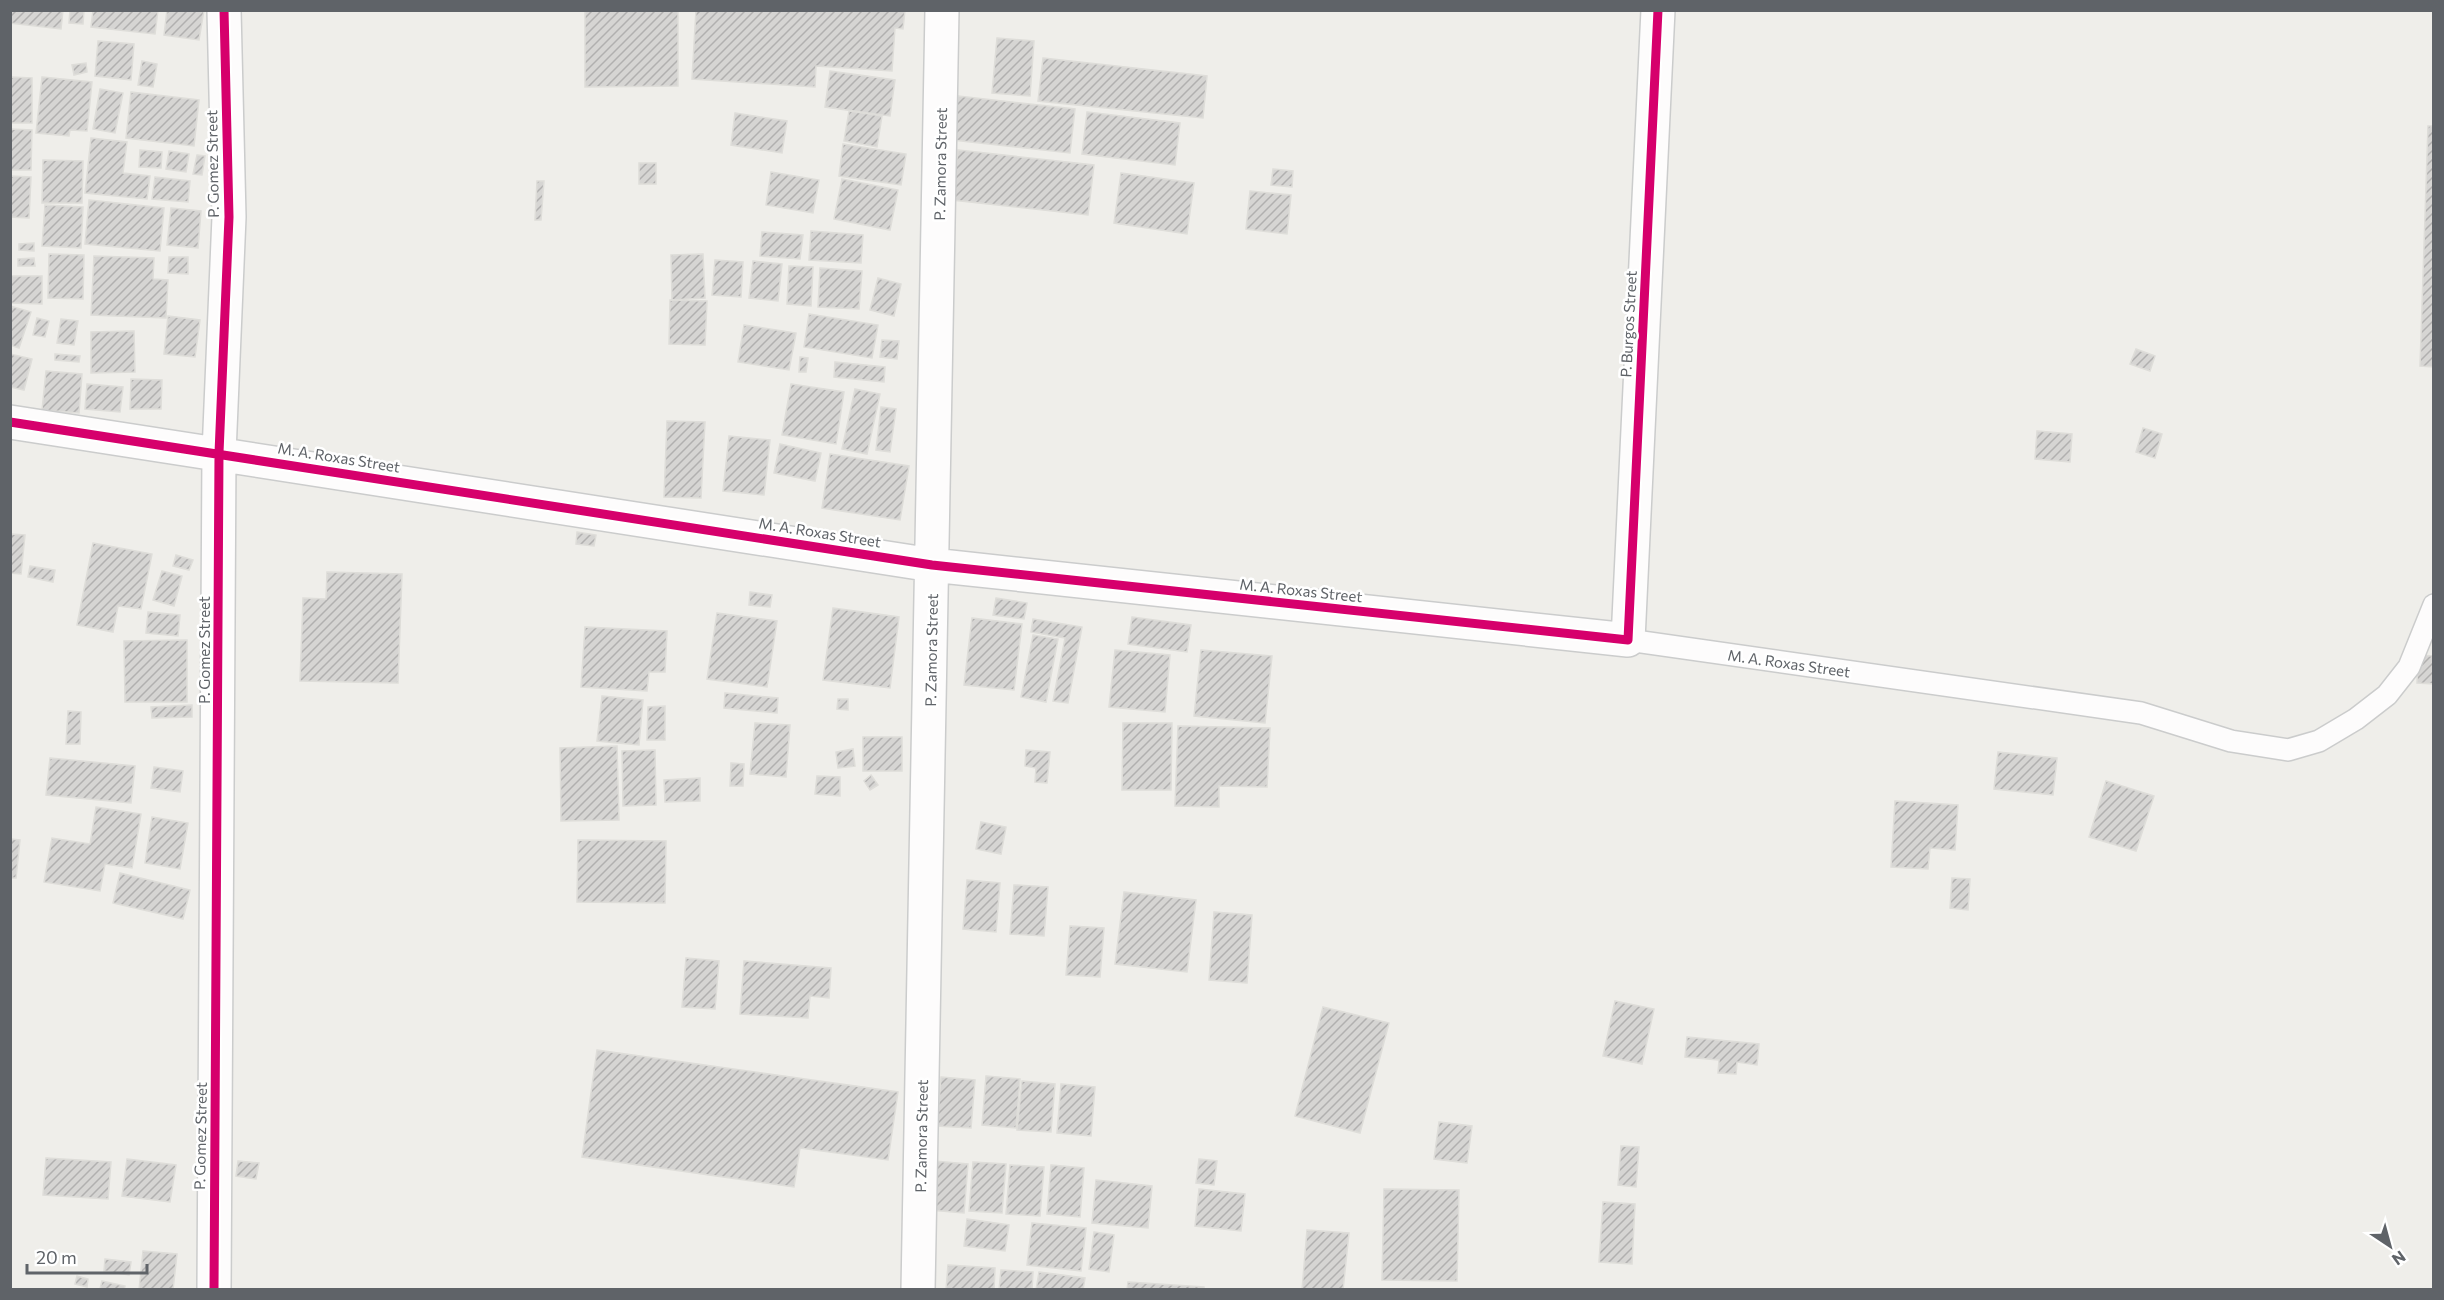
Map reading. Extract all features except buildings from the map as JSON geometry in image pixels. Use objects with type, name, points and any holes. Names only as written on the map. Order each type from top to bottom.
[{"type":"street","name":"P. Gomez Street","points":[[214,1290],[219,453],[229,217],[224,10]]},
{"type":"street","name":"P. Zamora Street","points":[[918,1290],[942,10]]},
{"type":"street","name":"P. Burgos Street","points":[[1628,640],[1658,10]]},
{"type":"street","name":"M. A. Roxas Street","points":[[10,422],[932,565],[1628,640]]},
{"type":"lane","name":"M. A. Roxas Street","points":[[1628,640],[2141,713],[2231,741],[2288,750],[2319,741],[2356,719],[2387,694],[2409,667],[2433,605]]},
{"type":"cycle path","points":[[214,1290],[219,453],[229,217],[224,10]]},
{"type":"cycle path","points":[[10,422],[932,565],[1628,640],[1658,10]]}]
